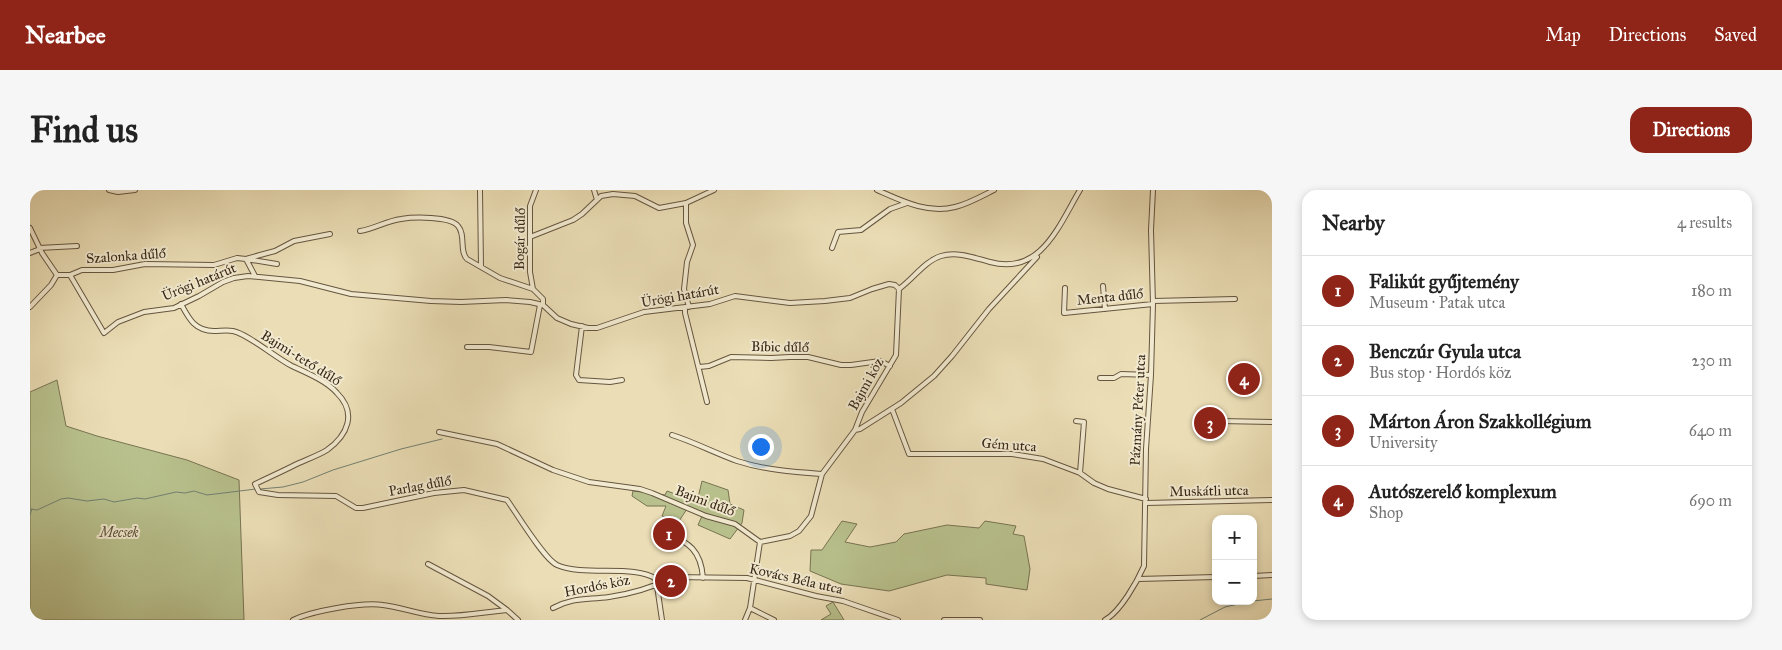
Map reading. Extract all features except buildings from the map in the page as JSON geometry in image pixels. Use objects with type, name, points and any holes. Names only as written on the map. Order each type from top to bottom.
[{"type":"street","points":[[109,190],[118,192],[135,190]]},
{"type":"street","points":[[480,190],[481,266]]},
{"type":"street","name":"Bogár dűlő","points":[[533,289],[530,272],[530,206],[536,190]]},
{"type":"street","points":[[594,190],[597,200]]},
{"type":"street","points":[[530,236],[573,220],[601,196],[613,194],[635,196],[659,208],[686,203],[714,190]]},
{"type":"street","points":[[877,190],[907,203],[934,210],[956,207],[994,190]]},
{"type":"street","points":[[745,620],[750,608],[760,542],[790,536],[799,531],[812,516],[822,474],[855,430],[860,429],[892,409],[934,376],[1052,237],[1080,190]]},
{"type":"street","name":"Pázmány Péter utca","points":[[1113,618],[1138,579],[1144,566],[1146,449],[1153,303],[1153,190]]},
{"type":"street","points":[[686,203],[686,223],[693,245],[687,262],[684,289],[687,307],[685,313],[707,402]]},
{"type":"street","points":[[832,248],[838,232],[861,230],[890,209],[907,203]]},
{"type":"street","points":[[360,231],[374,229],[383,224],[401,219],[440,219],[452,222],[458,225],[462,233],[464,256],[500,278],[533,289],[543,299],[531,352],[467,347]]},
{"type":"street","points":[[30,228],[40,249],[57,275],[51,285],[30,307]]},
{"type":"street","name":"Szalonka dűlő","points":[[57,275],[70,275],[82,270],[118,269],[145,264],[214,265],[237,258],[246,259],[275,251],[294,241],[330,234]]},
{"type":"street","points":[[30,254],[40,249],[78,246]]},
{"type":"street","points":[[899,289],[934,259],[942,256],[952,254],[1005,265],[1032,258],[1041,251]]},
{"type":"street","points":[[246,259],[277,264]]},
{"type":"street","points":[[246,259],[255,276]]},
{"type":"street","name":"Ürögi határút","points":[[70,275],[104,333],[118,322],[129,317],[144,312],[174,308],[234,278],[255,276],[300,282],[351,294],[431,301],[506,300],[542,305],[557,318],[582,326],[597,328],[644,312],[710,304],[735,296],[790,303],[825,302],[850,298],[889,284],[895,285],[899,289]]},
{"type":"street","points":[[1103,286],[1105,309]]},
{"type":"street","name":"Menta dűlő","points":[[1065,288],[1064,313],[1153,303],[1235,299]]},
{"type":"street","name":"Bajmi köz","points":[[855,430],[862,412],[896,355],[899,289]]},
{"type":"street","name":"Bajmi-tető dűlő","points":[[181,304],[193,324],[198,328],[210,332],[233,331],[337,392],[346,405],[349,415],[348,424],[344,433],[327,450],[255,484]]},
{"type":"street","points":[[582,326],[576,376],[579,380],[610,382],[622,380]]},
{"type":"street","name":"Bíbic dűlő","points":[[699,367],[709,366],[731,357],[808,357],[840,365],[880,361],[890,366]]},
{"type":"street","points":[[1100,378],[1114,378],[1121,374],[1151,375]]},
{"type":"street","name":"Gém utca","points":[[892,409],[910,454],[1012,454],[1043,459],[1080,473],[1094,483],[1108,489],[1146,501]]},
{"type":"street","points":[[1076,421],[1084,422],[1080,473]]},
{"type":"street","points":[[1220,421],[1272,422]]},
{"type":"street","name":"Bajmi dűlő","points":[[439,432],[497,444],[553,470],[589,482],[640,489],[652,493],[706,516],[734,524],[760,542]]},
{"type":"street","points":[[672,435],[754,465],[775,470],[822,474]]},
{"type":"street","name":"Parlag dűlő","points":[[255,484],[259,492],[278,496],[336,496],[356,508],[434,493],[464,490],[486,494],[507,500],[545,554],[556,564],[575,570],[642,573],[655,578]]},
{"type":"street","name":"Muskátli utca","points":[[1146,501],[1272,500]]},
{"type":"street","points":[[663,529],[686,542],[694,550],[703,578]]},
{"type":"street","points":[[428,564],[488,596],[518,620]]},
{"type":"street","points":[[1257,576],[1272,575]]},
{"type":"street","name":"Hordós köz","points":[[553,608],[566,601],[620,595],[658,585],[673,577]]},
{"type":"street","points":[[1138,579],[1212,577]]},
{"type":"street","points":[[655,578],[658,585],[662,620]]},
{"type":"street","name":"Kovács Béla utca","points":[[655,578],[755,579],[816,596],[843,601],[898,620]]},
{"type":"street","points":[[293,620],[305,614],[353,606],[381,604],[440,616],[507,610]]},
{"type":"street","points":[[750,608],[774,620]]},
{"type":"street","points":[[1105,620],[1113,618]]},
{"type":"street","points":[[944,620],[980,620]]},
{"type":"green space","name":"Mecsek","points":[[57,380],[66,426],[187,460],[239,480],[244,620],[30,620],[30,392]]},
{"type":"green space","points":[[702,481],[728,490],[730,504],[744,510],[742,523],[730,539],[698,525],[702,516],[687,509],[677,524],[662,516],[666,506],[647,506],[632,496],[633,491],[665,495],[667,491],[697,502]]},
{"type":"green space","points":[[842,521],[857,524],[845,542],[870,547],[896,542],[904,534],[947,525],[979,528],[985,521],[1016,526],[1013,534],[1024,536],[1030,569],[1027,590],[986,584],[986,578],[947,575],[889,591],[841,584],[810,571],[811,550],[822,550]]},
{"type":"green space","points":[[833,602],[844,620],[821,620],[831,614],[826,606]]},
{"type":"waterway","points":[[260,489],[283,487],[303,482],[333,470],[401,449],[442,439]]},
{"type":"waterway","points":[[30,509],[37,510],[61,499],[68,498],[87,501],[104,499],[114,502],[137,498],[145,499],[176,492],[194,491],[207,495],[256,489]]},
{"type":"waterway","points":[[30,515],[32,509]]},
{"type":"waterway","points":[[1257,601],[1272,599]]},
{"type":"waterway","points":[[1200,620],[1225,607],[1234,605]]},
{"type":"place","name":"Autószerelő komplexum","points":[[1244,379]]},
{"type":"place","name":"Márton Áron Szakkollégium","points":[[1210,423]]},
{"type":"place","name":"Falikút gyűjtemény","points":[[669,534]]},
{"type":"place","name":"Benczúr Gyula utca","points":[[671,581]]}]
